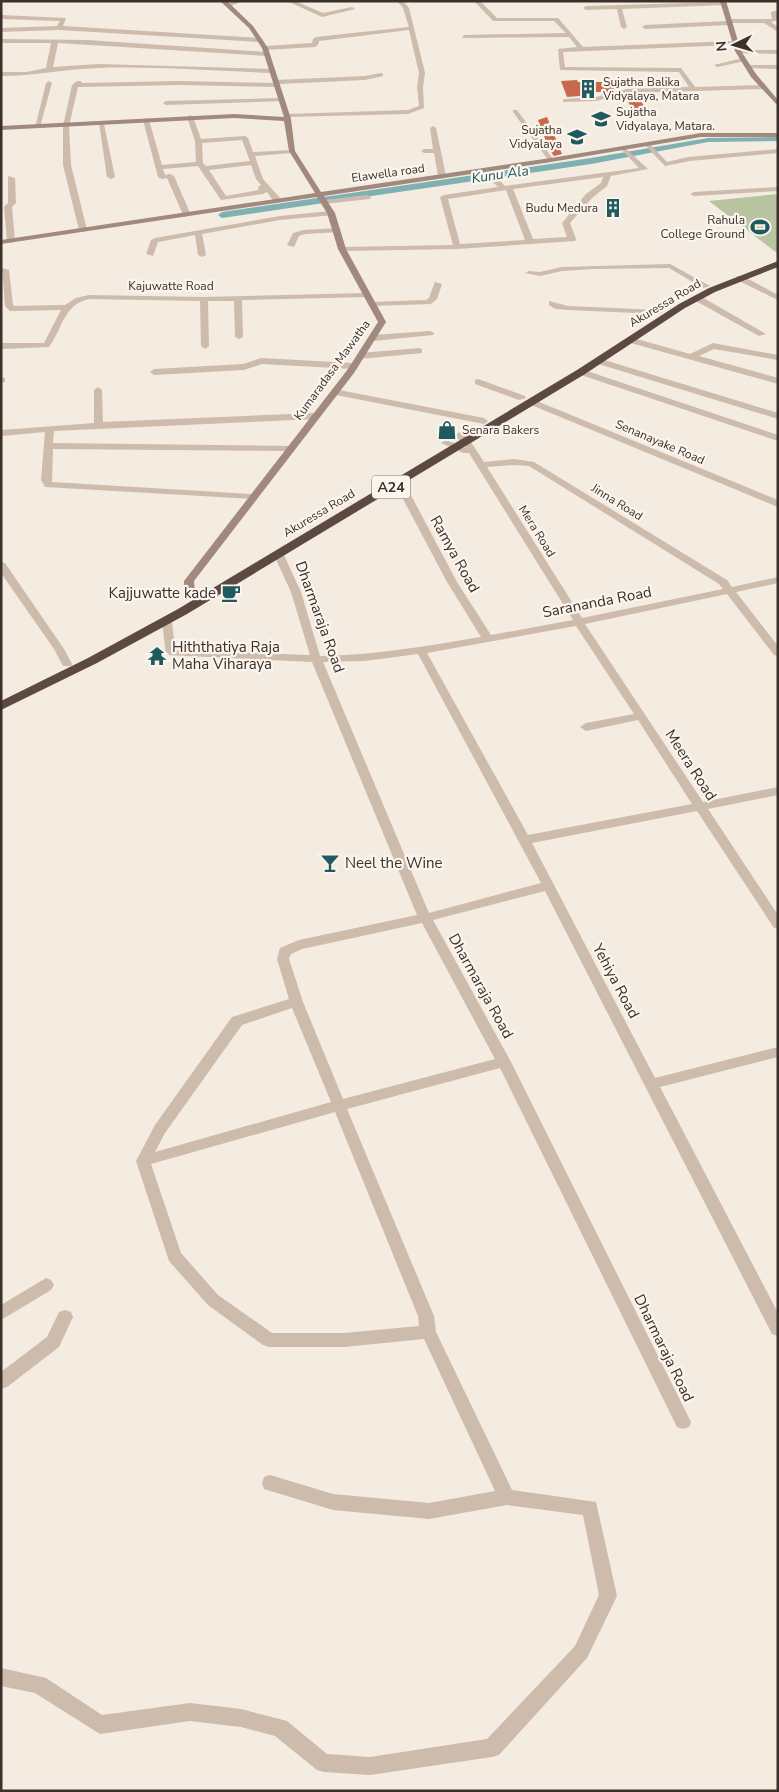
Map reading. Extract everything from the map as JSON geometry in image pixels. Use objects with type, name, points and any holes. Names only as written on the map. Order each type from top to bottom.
[{"type":"highway","name":"Akuressa Road","points":[[1,706],[107,654],[202,601],[278,553],[399,482],[484,421],[581,372],[658,312],[706,286],[778,258]]},
{"type":"highway","name":"Akuressa Road","points":[[1,696],[133,630],[527,400],[549,384],[630,340],[697,298],[740,278],[778,264]]},
{"type":"main road","name":"Kumaradasa Mawatha","points":[[192,596],[188,589],[190,581],[251,497],[334,392],[373,338],[382,322],[342,249],[331,213],[292,151],[287,117],[266,51],[251,27],[225,3]]},
{"type":"main road","points":[[724,3],[730,30],[738,52],[762,87],[774,95],[778,104]]},
{"type":"main road","points":[[1,128],[101,124],[190,117],[287,117]]},
{"type":"main road","name":"Elawella road","points":[[1,242],[277,200],[322,198],[442,176],[702,135],[778,135]]},
{"type":"main road","points":[[192,596],[202,601]]},
{"type":"street","points":[[225,3],[240,1]]},
{"type":"street","points":[[290,1],[322,16],[352,9]]},
{"type":"street","points":[[287,117],[417,110],[422,107],[420,87],[422,73],[406,8],[400,1]]},
{"type":"street","points":[[477,1],[495,20],[556,19],[581,48]]},
{"type":"street","points":[[586,8],[724,3]]},
{"type":"street","points":[[619,8],[624,28]]},
{"type":"street","points":[[645,27],[775,20],[773,13],[778,12]]},
{"type":"street","points":[[1,17],[64,19],[63,24],[59,28]]},
{"type":"street","points":[[765,21],[778,30]]},
{"type":"street","points":[[1,30],[59,28],[260,40]]},
{"type":"street","points":[[1,41],[54,41],[266,51],[314,45],[316,39],[412,28]]},
{"type":"street","points":[[730,30],[740,30]]},
{"type":"street","points":[[464,37],[571,35]]},
{"type":"street","points":[[49,69],[54,41]]},
{"type":"street","points":[[693,89],[682,70],[562,69],[560,50],[770,44]]},
{"type":"street","points":[[738,52],[778,52]]},
{"type":"street","points":[[717,65],[743,60]]},
{"type":"street","points":[[1,74],[27,74],[49,69],[128,66],[273,71]]},
{"type":"street","points":[[748,67],[778,67]]},
{"type":"street","points":[[83,230],[67,165],[66,126],[77,84],[276,84],[365,78],[381,75]]},
{"type":"street","points":[[38,127],[49,83]]},
{"type":"street","points":[[565,101],[596,100],[627,91],[762,87]]},
{"type":"street","points":[[166,102],[281,100]]},
{"type":"street","points":[[515,111],[551,160]]},
{"type":"street","points":[[190,117],[198,141],[202,166],[224,198],[263,192],[262,187],[266,186]]},
{"type":"street","points":[[146,120],[162,177],[170,176],[186,215]]},
{"type":"street","points":[[101,124],[111,177]]},
{"type":"street","points":[[433,128],[442,176]]},
{"type":"street","points":[[198,141],[245,138],[252,163],[260,179],[277,200]]},
{"type":"street","points":[[647,144],[664,164],[686,161],[688,158],[778,152]]},
{"type":"street","points":[[457,248],[444,197],[644,169],[622,148]]},
{"type":"street","points":[[251,154],[292,151]]},
{"type":"street","points":[[424,151],[437,151]]},
{"type":"street","points":[[159,167],[252,163]]},
{"type":"street","points":[[485,170],[506,188],[530,242]]},
{"type":"street","points":[[342,249],[457,248],[572,239],[566,223],[589,196],[604,184],[608,174]]},
{"type":"street","points":[[11,178],[12,203],[8,207],[11,241]]},
{"type":"street","points":[[694,194],[778,188]]},
{"type":"street","points":[[322,198],[367,197]]},
{"type":"street","points":[[150,254],[155,240],[280,218],[331,213]]},
{"type":"street","points":[[291,245],[296,235],[304,232],[337,230]]},
{"type":"street","points":[[198,233],[202,254]]},
{"type":"street","points":[[529,273],[540,274],[562,269],[586,267],[670,266],[706,286]]},
{"type":"street","name":"Kajuwatte Road","points":[[6,270],[9,306],[14,309],[66,307],[75,299],[89,298],[204,299],[238,297],[428,302],[433,299],[438,284]]},
{"type":"street","points":[[740,278],[778,298]]},
{"type":"street","points":[[238,297],[239,337]]},
{"type":"street","points":[[697,298],[762,334]]},
{"type":"street","points":[[204,299],[205,346]]},
{"type":"street","points":[[552,303],[558,307],[568,308],[658,312]]},
{"type":"street","points":[[1,346],[46,345],[66,307]]},
{"type":"street","points":[[373,338],[430,333]]},
{"type":"street","points":[[630,340],[778,381]]},
{"type":"street","points":[[692,357],[713,346],[778,358]]},
{"type":"street","points":[[360,356],[419,352]]},
{"type":"street","points":[[602,354],[778,416]]},
{"type":"street","points":[[154,372],[244,367],[261,360],[353,366]]},
{"type":"street","points":[[581,372],[778,438]]},
{"type":"street","name":"Senanayake Road","points":[[478,382],[527,400],[778,504]]},
{"type":"street","points":[[98,390],[99,425]]},
{"type":"street","points":[[334,392],[484,421]]},
{"type":"street","points":[[1,433],[99,425],[316,416]]},
{"type":"street","points":[[50,430],[46,480],[48,485],[251,497]]},
{"type":"street","name":"Mera Road","points":[[457,441],[474,453],[579,622]]},
{"type":"street","points":[[50,446],[290,448]]},
{"type":"street","name":"Jinna Road","points":[[481,465],[514,462],[531,464],[723,582],[778,653]]},
{"type":"street","name":"Ramya Road","points":[[399,482],[452,582],[488,639]]},
{"type":"street","name":"Dharmaraja Road","points":[[278,553],[296,592],[316,659],[425,918],[504,1062],[682,1422]]},
{"type":"street","points":[[1,565],[59,649],[67,664]]},
{"type":"street","name":"Sarananda Road","points":[[167,621],[170,653],[316,659],[365,658],[488,639],[579,622],[778,580]]},
{"type":"street","name":"Meera Road","points":[[579,622],[778,925]]},
{"type":"street","name":"Yehiya Road","points":[[421,650],[525,840],[547,886],[652,1084],[778,1329]]},
{"type":"street","points":[[586,727],[642,716]]},
{"type":"street","points":[[525,840],[778,791]]},
{"type":"street","points":[[506,1497],[428,1332],[426,1316],[296,1002],[283,959],[285,951],[299,945],[425,918],[547,886]]},
{"type":"street","points":[[296,1002],[237,1021],[160,1129],[143,1161],[174,1256],[213,1300],[269,1340],[344,1340],[428,1332]]},
{"type":"street","points":[[652,1084],[778,1052]]},
{"type":"street","points":[[143,1161],[339,1105],[504,1062]]},
{"type":"street","points":[[1,1313],[46,1285]]},
{"type":"street","points":[[1,1382],[53,1342],[65,1317]]},
{"type":"street","points":[[1,1677],[39,1685],[100,1726],[190,1712],[241,1718],[280,1728],[324,1763],[370,1766],[492,1748],[581,1652],[608,1596],[590,1508],[506,1497],[429,1511],[332,1502],[270,1483]]},
{"type":"green space","name":"Rahula College Ground","points":[[778,194],[777,253],[709,201]]},
{"type":"building","name":"Sujatha Balika Vidyalaya, Matara","points":[[577,80],[578,82],[616,82],[620,89],[608,92],[591,92],[592,95],[567,97],[561,81]]},
{"type":"building","name":"Sujatha Balika Vidyalaya, Matara","points":[[640,99],[649,115],[636,116],[627,100]]},
{"type":"building","points":[[547,117],[562,154],[554,156],[549,149],[538,120]]},
{"type":"waterway","name":"Kunu Ala","points":[[222,215],[591,161],[708,140],[778,139]]},
{"type":"place","name":"Sujatha Balika Vidyalaya, Matara","points":[[588,89]]},
{"type":"place","name":"Sujatha Vidyalaya, Matara.","points":[[601,119]]},
{"type":"place","name":"Sujatha Vidyalaya","points":[[577,137]]},
{"type":"place","name":"Budu Medura","points":[[613,208]]},
{"type":"place","name":"Rahula College Ground","points":[[760,227]]},
{"type":"place","name":"Senara Bakers","points":[[447,430]]},
{"type":"place","name":"Kajjuwatte kade","points":[[231,593]]},
{"type":"place","name":"Hiththatiya Raja Maha Viharaya","points":[[157,656]]},
{"type":"place","name":"Neel the Wine","points":[[330,863]]}]
